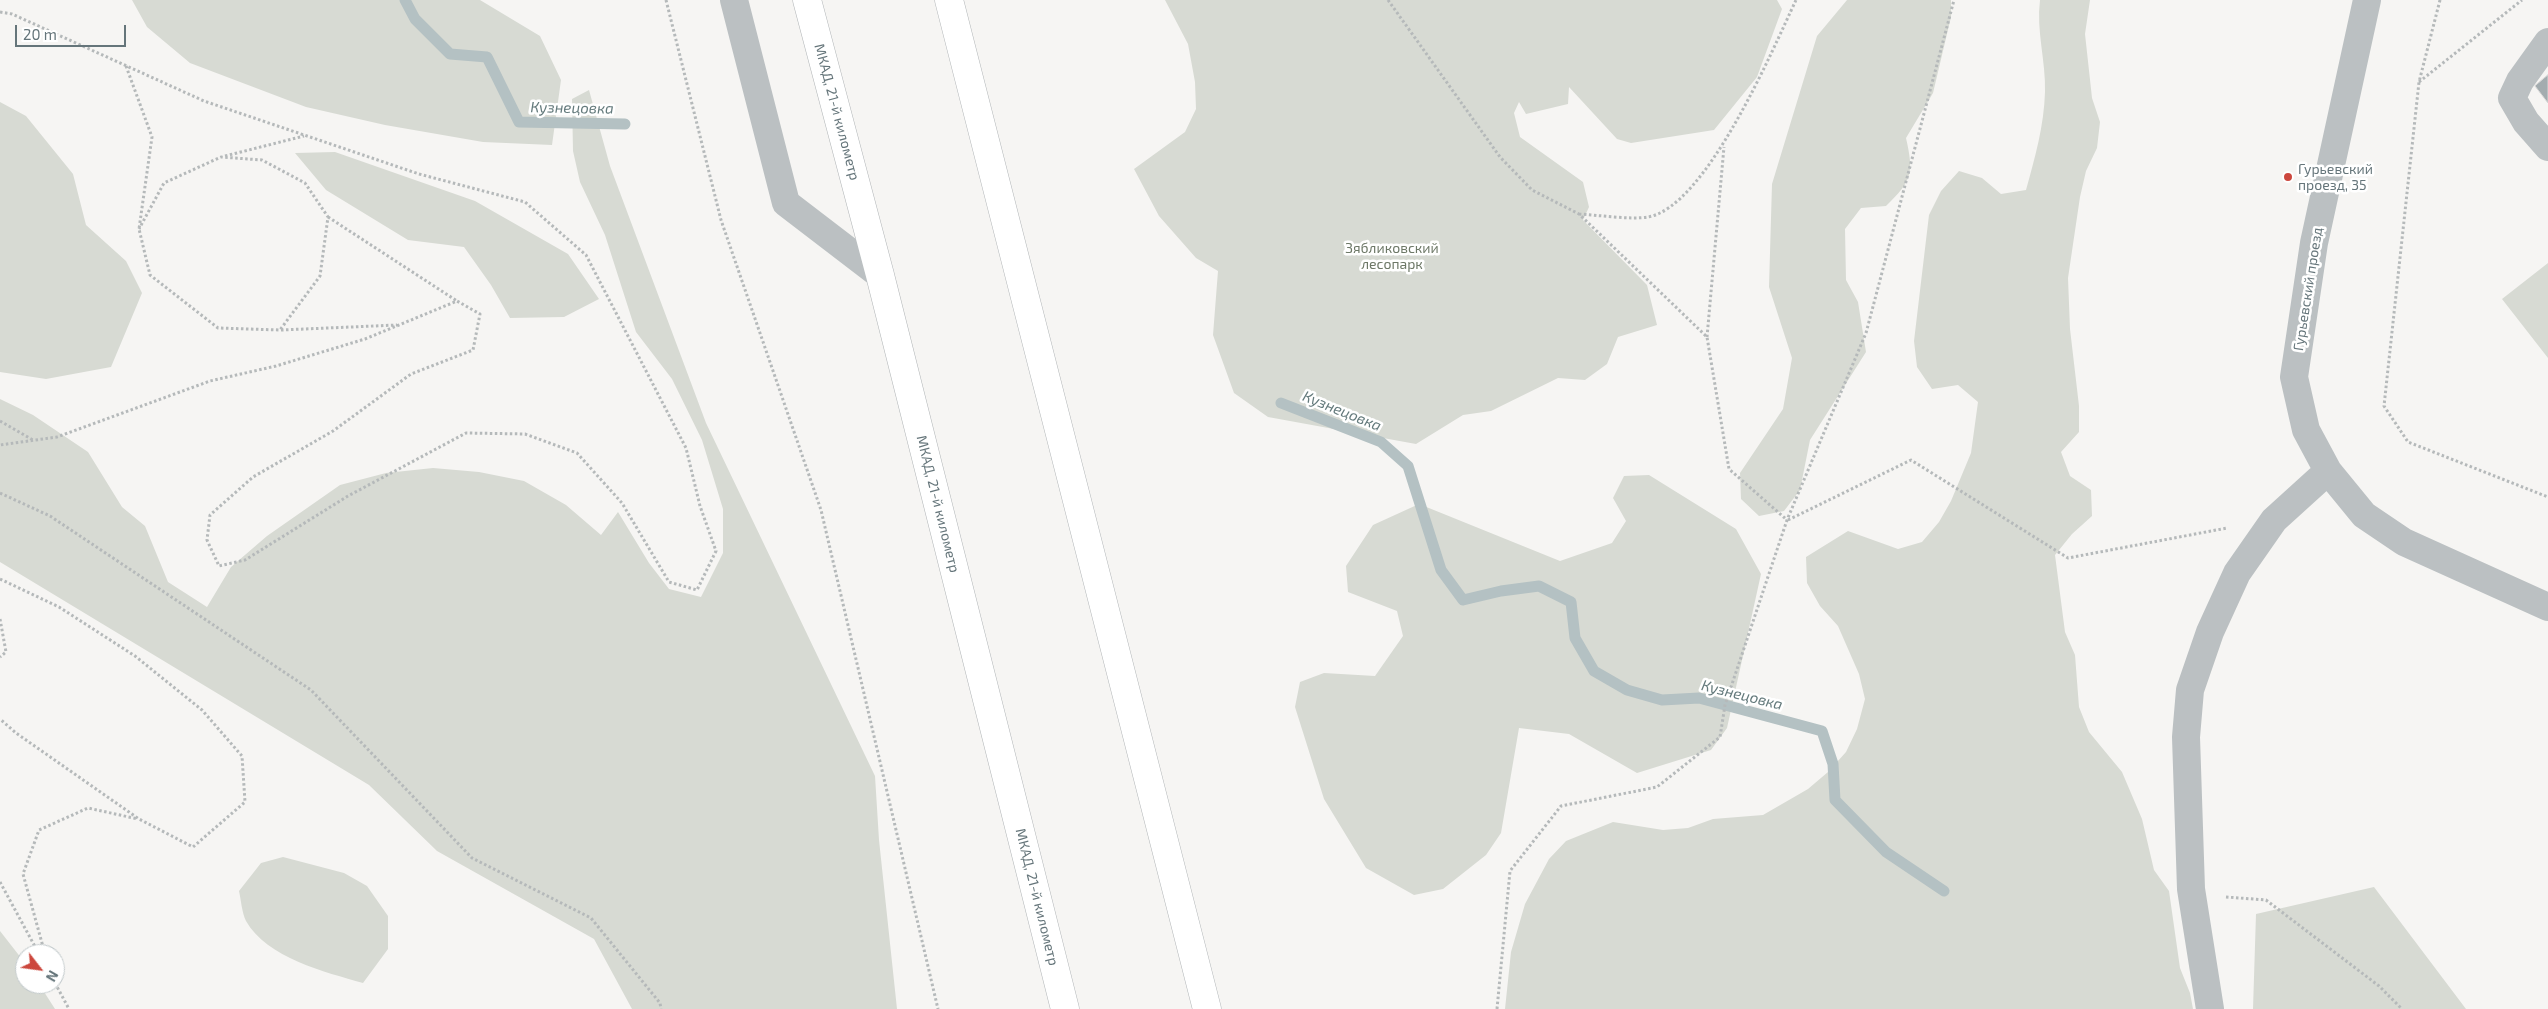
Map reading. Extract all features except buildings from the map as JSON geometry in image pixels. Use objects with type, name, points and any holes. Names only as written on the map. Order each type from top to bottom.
[{"type":"highway","name":"МКАД, 21-й километр","points":[[807,0],[880,275],[1065,1009]]},
{"type":"highway","points":[[949,0],[1207,1009]]},
{"type":"street","points":[[734,0],[786,203],[880,275]]},
{"type":"street","name":"Гурьевский проезд","points":[[2367,0],[2314,243],[2294,377],[2306,430],[2328,471],[2364,514],[2404,542],[2548,606]]},
{"type":"street","points":[[2548,42],[2520,81],[2512,98],[2526,122],[2548,148]]},
{"type":"street","points":[[2210,1009],[2191,890],[2186,737],[2190,690],[2210,632],[2237,573],[2274,520],[2328,471]]},
{"type":"path","points":[[666,0],[721,220],[821,510],[938,1009]]},
{"type":"path","points":[[1388,0],[1395,7],[1500,158],[1532,190],[1579,214],[1707,337]]},
{"type":"path","points":[[1395,0],[1395,7]]},
{"type":"path","points":[[1579,214],[1649,217],[1678,202],[1724,146],[1796,0]]},
{"type":"path","points":[[1497,1009],[1510,871],[1561,806],[1657,787],[1720,737],[1725,705],[1787,520],[1866,333],[1954,0]]},
{"type":"path","points":[[2440,0],[2419,82],[2384,406],[2408,442],[2548,497]]},
{"type":"path","points":[[2419,82],[2522,0]]},
{"type":"path","points":[[0,12],[12,14],[204,101],[419,174],[524,202],[586,255],[686,448],[700,506],[716,550],[697,590],[669,582],[622,503],[577,453],[525,434],[466,433],[348,496],[245,560],[219,566],[207,540],[210,515],[253,477],[333,431],[411,374],[473,350],[480,314],[457,301],[328,216],[306,183],[262,160],[221,157]]},
{"type":"path","points":[[126,66],[152,136],[139,229],[150,275],[218,328],[280,330],[399,325]]},
{"type":"path","points":[[139,229],[164,183],[221,157],[305,135]]},
{"type":"path","points":[[1724,146],[1707,337],[1729,469],[1787,520]]},
{"type":"path","points":[[280,330],[320,276],[328,216]]},
{"type":"path","points":[[0,445],[56,437],[210,381],[276,366],[365,339],[457,301]]},
{"type":"path","points":[[0,421],[34,440]]},
{"type":"path","points":[[1787,520],[1911,460],[2068,558],[2274,520]]},
{"type":"path","points":[[0,493],[50,516],[311,690],[472,858],[591,918],[660,1004],[661,1009]]},
{"type":"path","points":[[0,579],[59,607],[135,656],[202,710],[242,756],[245,802],[194,847],[139,819],[16,733],[0,719]]},
{"type":"path","points":[[0,619],[6,652],[0,657]]},
{"type":"path","points":[[42,944],[22,874],[39,830],[88,808],[139,819]]},
{"type":"path","points":[[0,882],[34,944]]},
{"type":"path","points":[[2217,896],[2266,900],[2379,986],[2402,1009]]},
{"type":"path","points":[[61,994],[69,1009]]},
{"type":"green space","points":[[132,0],[480,0],[540,36],[561,80],[552,145],[483,142],[385,125],[306,107],[190,63],[147,27]]},
{"type":"green space","name":"Зябликовский лесопарк","points":[[1165,0],[1777,0],[1782,9],[1757,77],[1714,130],[1631,143],[1617,139],[1569,87],[1568,104],[1526,114],[1519,102],[1514,113],[1520,137],[1583,182],[1589,207],[1583,220],[1647,285],[1657,325],[1618,337],[1607,364],[1585,380],[1558,378],[1491,411],[1463,415],[1416,444],[1268,417],[1234,393],[1213,335],[1218,271],[1196,258],[1159,216],[1134,169],[1185,132],[1196,109],[1195,82],[1188,44]]},
{"type":"green space","points":[[1847,0],[1951,0],[1951,17],[1933,93],[1906,138],[1910,168],[1906,183],[1886,206],[1861,208],[1845,229],[1846,280],[1858,302],[1866,352],[1810,440],[1800,490],[1784,511],[1759,516],[1741,499],[1740,473],[1783,409],[1792,358],[1769,287],[1772,184],[1817,36]]},
{"type":"green space","points":[[2040,0],[2090,0],[2085,34],[2092,98],[2100,122],[2097,148],[2086,171],[2080,197],[2068,278],[2070,329],[2079,406],[2079,432],[2061,452],[2070,476],[2091,490],[2092,516],[2072,534],[2055,555],[2065,632],[2075,655],[2079,707],[2089,732],[2122,772],[2142,819],[2154,870],[2169,891],[2180,968],[2190,993],[2193,1009],[1505,1009],[1511,952],[1525,904],[1549,859],[1566,841],[1613,822],[1663,830],[1688,828],[1713,819],[1763,815],[1808,789],[1828,772],[1846,752],[1857,729],[1865,699],[1859,674],[1838,626],[1820,606],[1807,583],[1806,557],[1848,531],[1898,549],[1922,542],[1939,522],[1951,501],[1971,453],[1978,402],[1958,385],[1932,389],[1917,367],[1914,341],[1929,215],[1941,191],[1959,171],[1982,178],[2001,194],[2026,190],[2039,141],[2045,92],[2039,23]]},
{"type":"green space","points":[[589,90],[610,166],[706,423],[875,776],[879,840],[897,1009],[632,1009],[594,939],[437,851],[369,785],[0,562],[0,399],[33,415],[88,452],[122,507],[145,526],[168,582],[207,607],[231,567],[267,536],[340,485],[386,473],[433,468],[479,472],[524,481],[566,505],[601,535],[618,512],[649,563],[669,589],[701,597],[723,553],[723,509],[702,440],[672,379],[636,332],[605,235],[580,182],[573,151],[572,99]]},
{"type":"green space","points":[[0,102],[26,116],[73,174],[86,225],[126,261],[142,293],[111,367],[46,379],[0,372]]},
{"type":"green space","points":[[335,152],[475,201],[568,254],[599,299],[564,317],[510,318],[491,285],[464,247],[408,240],[326,190],[295,153]]},
{"type":"green space","points":[[2548,263],[2548,358],[2502,299]]},
{"type":"green space","points":[[1649,475],[1736,529],[1761,574],[1727,728],[1711,750],[1637,773],[1569,734],[1519,728],[1501,833],[1486,855],[1443,889],[1414,895],[1366,868],[1324,799],[1295,707],[1300,682],[1324,673],[1375,676],[1403,636],[1397,611],[1348,592],[1346,566],[1373,525],[1419,504],[1560,561],[1612,543],[1626,521],[1613,498],[1624,476]]},
{"type":"green space","points":[[283,857],[344,873],[367,886],[388,916],[388,949],[363,983],[298,962],[282,954],[255,934],[246,921],[239,891],[261,863]]},
{"type":"green space","points":[[2374,887],[2466,1009],[2253,1009],[2256,914]]},
{"type":"green space","points":[[0,931],[15,950],[15,994],[45,994],[55,1009],[0,1009]]},
{"type":"waterway","name":"Кузнецовка","points":[[405,0],[415,19],[450,54],[487,57],[519,122],[625,124]]},
{"type":"waterway","name":"Кузнецовка","points":[[1281,403],[1381,442],[1408,466],[1441,570],[1463,600],[1501,591],[1539,586],[1571,602],[1575,638],[1594,671],[1627,690],[1662,700],[1699,698],[1822,731],[1833,764],[1835,800],[1886,852],[1944,891]]},
{"type":"place","name":"Гурьевский проезд, 35","points":[[2288,177]]}]
